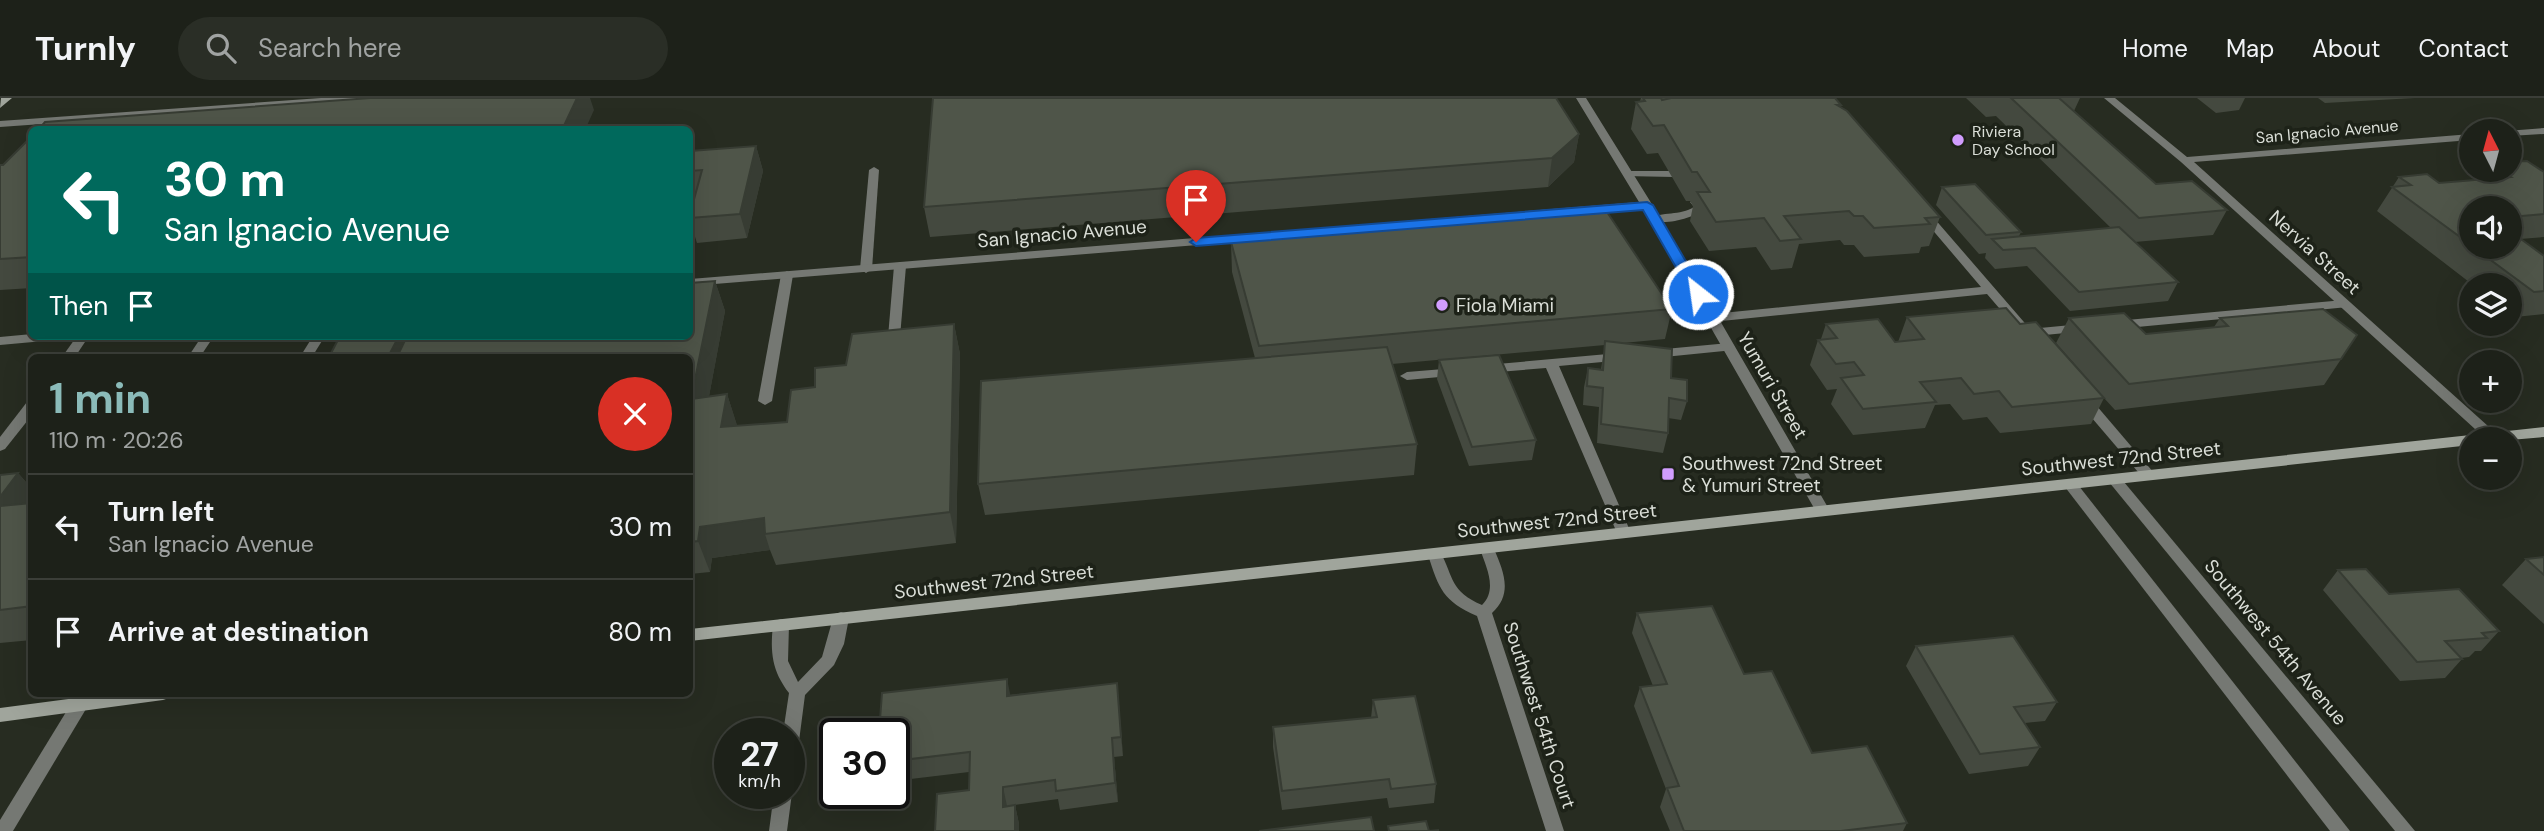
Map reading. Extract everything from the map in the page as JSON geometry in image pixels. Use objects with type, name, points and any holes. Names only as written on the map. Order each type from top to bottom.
[{"type":"main road","points":[[0,105],[7,98]]},
{"type":"main road","points":[[2522,435],[2544,432]]},
{"type":"main road","name":"Southwest 72nd Street","points":[[693,635],[2459,441]]},
{"type":"main road","points":[[0,715],[133,697]]},
{"type":"street","points":[[0,124],[256,110],[363,98]]},
{"type":"street","name":"Yumuri Street","points":[[1581,98],[1647,205],[1823,511]]},
{"type":"street","name":"Nervia Street","points":[[2109,98],[2185,160],[2344,303],[2473,427]]},
{"type":"street","points":[[2522,133],[2544,131]]},
{"type":"street","name":"San Ignacio Avenue","points":[[2185,160],[2459,138]]},
{"type":"street","points":[[866,269],[874,170]]},
{"type":"street","points":[[1628,174],[1677,174],[1700,208],[1689,215],[1655,219]]},
{"type":"street","points":[[1917,204],[2032,338],[2102,326],[2344,303]]},
{"type":"street","name":"San Ignacio Avenue","points":[[693,284],[1647,205]]},
{"type":"street","points":[[892,354],[900,266]]},
{"type":"street","points":[[765,401],[787,275]]},
{"type":"street","points":[[1712,318],[1991,290]]},
{"type":"street","points":[[0,341],[28,338]]},
{"type":"street","points":[[1407,376],[1729,347]]},
{"type":"street","points":[[1551,363],[1623,533]]},
{"type":"street","points":[[2078,392],[2149,476]]},
{"type":"street","points":[[0,446],[28,410]]},
{"type":"street","name":"Southwest 54th Avenue","points":[[2114,479],[2406,831]]},
{"type":"street","points":[[2070,484],[2341,831]]},
{"type":"street","name":"Southwest 54th Court","points":[[1484,612],[1496,603],[1501,586],[1487,548]]},
{"type":"street","name":"Southwest 54th Court","points":[[1435,555],[1446,587],[1456,601],[1484,612]]},
{"type":"street","name":"Southwest 54th Court","points":[[1484,612],[1555,831]]},
{"type":"street","points":[[793,718],[797,692],[819,673],[835,653],[841,618]]},
{"type":"street","points":[[781,625],[777,657],[781,673],[797,692]]},
{"type":"street","points":[[3,831],[80,704]]},
{"type":"street","points":[[778,831],[781,809]]},
{"type":"building","points":[[370,98],[577,98],[564,126],[42,126],[45,122]]},
{"type":"building","points":[[933,98],[1556,98],[1579,134],[1552,158],[924,207]]},
{"type":"building","points":[[1643,98],[1835,98],[1841,105],[1837,105],[1847,111],[1940,217],[1925,218],[1930,224],[1874,228],[1863,216],[1854,216],[1849,211],[1784,216],[1801,239],[1780,241],[1764,218],[1716,222],[1697,192],[1710,192],[1697,172],[1692,172],[1664,125],[1653,126],[1636,102],[1645,101]]},
{"type":"building","points":[[2011,98],[2059,98],[2156,184],[2192,181],[2227,210],[2139,218]]},
{"type":"building","points":[[28,140],[28,257],[0,259],[0,165]]},
{"type":"building","points":[[756,146],[740,214],[693,218],[693,203],[702,170],[693,171],[693,151]]},
{"type":"building","points":[[2522,161],[2527,161],[2544,172],[2544,214],[2522,216],[2522,196],[2459,196],[2459,236],[2392,187],[2411,185],[2399,177],[2427,174],[2439,183],[2522,182]]},
{"type":"building","points":[[1975,184],[2021,232],[1986,235],[1942,187]]},
{"type":"building","name":"Fiola Miami","points":[[1607,212],[1672,309],[1259,346],[1231,242]]},
{"type":"building","points":[[2119,227],[2178,282],[2079,292],[2035,248],[2003,250],[1992,239]]},
{"type":"building","points":[[2522,240],[2544,256],[2544,291],[2534,292],[2522,283],[2522,273],[2508,273],[2489,259],[2522,259]]},
{"type":"building","points":[[715,281],[693,389],[693,354],[398,354],[405,340],[693,340],[693,283]]},
{"type":"building","points":[[2006,308],[2020,324],[2036,322],[2104,398],[2012,407],[1999,391],[1974,394],[1961,378],[1920,382],[1936,402],[1863,409],[1841,378],[1864,375],[1854,362],[1836,364],[1818,340],[1837,338],[1826,324],[1878,319],[1895,342],[1924,339],[1907,317]]},
{"type":"building","points":[[2323,309],[2357,335],[2341,359],[2129,384],[2069,318],[2124,313],[2146,334],[2228,326],[2220,318]]},
{"type":"building","points":[[954,324],[950,512],[765,534],[764,518],[700,527],[698,541],[693,542],[693,399],[727,394],[721,427],[787,422],[791,390],[815,387],[815,368],[846,365],[852,334]]},
{"type":"building","points":[[338,340],[397,340],[390,354],[331,354]]},
{"type":"building","points":[[1605,341],[1672,349],[1671,378],[1687,380],[1687,401],[1669,398],[1668,433],[1601,424],[1603,388],[1587,386],[1588,368],[1603,370]]},
{"type":"building","points":[[1387,347],[1417,444],[978,484],[981,381]]},
{"type":"building","points":[[1499,355],[1536,440],[1472,447],[1439,360]]},
{"type":"building","points":[[18,473],[0,497],[0,475]]},
{"type":"building","points":[[28,503],[28,606],[0,610],[0,506]]},
{"type":"building","points":[[2544,557],[2544,575],[2526,559]]},
{"type":"building","points":[[2366,569],[2389,594],[2459,589],[2499,631],[2482,633],[2487,638],[2445,641],[2462,659],[2417,662],[2338,570]]},
{"type":"building","points":[[1712,606],[1744,674],[1772,671],[1812,753],[1867,746],[1907,823],[1841,831],[1684,831],[1667,788],[1679,786],[1640,687],[1667,684],[1637,613]]},
{"type":"building","points":[[2013,636],[2057,702],[2014,707],[2040,747],[1980,754],[1916,646]]},
{"type":"building","points":[[1007,679],[1007,696],[1117,683],[1121,737],[1112,738],[1115,783],[1056,791],[1055,780],[1003,787],[1003,807],[1015,805],[1015,831],[935,831],[937,794],[969,790],[970,752],[910,759],[910,718],[880,718],[882,693]]},
{"type":"building","points":[[1415,696],[1436,784],[1391,789],[1389,779],[1282,791],[1273,727],[1377,717],[1373,700]]},
{"type":"building","points":[[1371,817],[1374,831],[1259,831]]},
{"type":"building","points":[[1426,821],[1429,831],[1389,831],[1388,826]]},
{"type":"place","name":"Riviera Day School","points":[[1958,140]]},
{"type":"place","name":"Fiola Miami","points":[[1442,305]]},
{"type":"place","name":"Southwest 72nd Street & Yumuri Street","points":[[1668,474]]},
{"type":"route","points":[[1196,242],[1647,205],[1698,294]]}]
